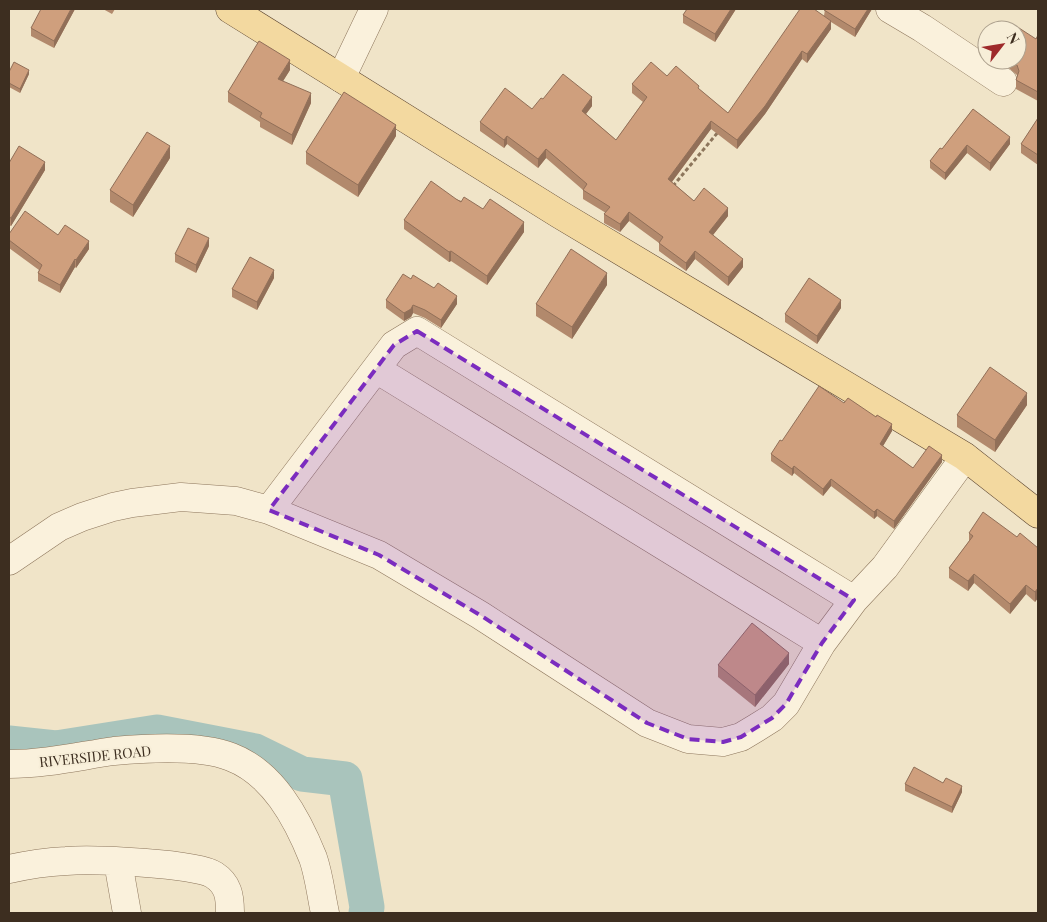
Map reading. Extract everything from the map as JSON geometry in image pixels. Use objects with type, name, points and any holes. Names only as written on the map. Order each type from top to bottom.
[{"type":"main road","points":[[230,9],[559,214],[965,457],[1038,514]]},
{"type":"street","points":[[341,78],[374,9]]},
{"type":"street","points":[[890,9],[1003,82]]},
{"type":"street","points":[[269,510],[394,345],[417,331],[854,600]]},
{"type":"street","points":[[376,368],[822,643]]},
{"type":"street","points":[[9,561],[59,527],[82,517],[132,503],[181,497],[236,501],[269,510],[378,555],[480,615],[647,723],[688,740],[723,742],[741,737],[772,718],[786,704],[822,643],[854,600],[885,567],[965,457]]},
{"type":"street","name":"RIVERSIDE ROAD","points":[[9,764],[68,760],[114,751],[164,749],[200,750],[232,757],[258,773],[281,796],[296,822],[313,859],[325,913]]},
{"type":"street","points":[[9,869],[66,861],[165,865],[208,871],[224,884],[229,892],[230,912]]},
{"type":"street","points":[[118,862],[127,913]]},
{"type":"path","points":[[670,189],[721,128]]},
{"type":"highlighted area","points":[[417,331],[854,600],[822,643],[786,704],[772,718],[741,737],[723,742],[688,739],[647,723],[480,615],[379,555],[269,510],[394,345]]},
{"type":"building","points":[[41,9],[71,9],[54,41],[31,28]]},
{"type":"building","points":[[687,9],[731,9],[715,34],[683,15]]},
{"type":"building","points":[[800,9],[814,9],[831,21],[807,54],[802,51],[765,106],[737,140],[711,121],[668,179],[694,201],[704,188],[728,208],[709,232],[743,259],[728,277],[695,251],[686,263],[659,243],[663,237],[629,212],[620,224],[604,214],[610,207],[583,190],[587,184],[546,149],[538,159],[507,136],[504,140],[480,122],[505,88],[532,109],[541,98],[543,99],[563,74],[592,97],[582,111],[616,140],[647,97],[632,84],[651,62],[667,76],[676,66],[699,86],[698,88],[728,113]]},
{"type":"building","points":[[825,9],[868,9],[855,29]]},
{"type":"building","points":[[1027,33],[1036,39],[1038,35],[1038,92],[1016,80],[1019,71],[1027,70]]},
{"type":"building","points":[[259,41],[290,60],[278,79],[311,93],[292,135],[260,117],[262,113],[228,92]]},
{"type":"building","points":[[14,62],[29,70],[20,89],[9,83],[9,72]]},
{"type":"building","points":[[344,92],[396,125],[358,185],[306,152]]},
{"type":"building","points":[[973,109],[1010,137],[990,163],[967,145],[945,173],[930,161],[940,148],[942,149]]},
{"type":"building","points":[[1038,118],[1038,155],[1021,144]]},
{"type":"building","points":[[147,132],[170,146],[133,205],[110,190]]},
{"type":"building","points":[[19,146],[45,162],[11,218],[9,217],[9,163]]},
{"type":"building","points":[[431,181],[461,202],[464,197],[483,209],[490,199],[524,222],[487,276],[404,220]]},
{"type":"building","points":[[25,211],[58,235],[65,225],[89,241],[75,259],[60,285],[38,273],[42,265],[9,240],[9,234]]},
{"type":"building","points":[[188,228],[209,238],[196,265],[175,254]]},
{"type":"building","points":[[571,249],[607,273],[572,327],[536,304]]},
{"type":"building","points":[[250,257],[274,270],[257,302],[232,289]]},
{"type":"building","points":[[403,274],[411,279],[413,275],[434,288],[438,283],[457,296],[441,320],[413,305],[411,309],[404,313],[386,300]]},
{"type":"building","points":[[809,278],[841,300],[817,336],[785,314]]},
{"type":"building","points":[[990,367],[1027,393],[995,440],[957,415]]},
{"type":"building","points":[[819,386],[844,403],[848,398],[876,417],[877,415],[892,424],[880,444],[913,468],[929,446],[942,455],[894,521],[877,509],[874,512],[831,479],[823,489],[794,466],[792,469],[771,454]]},
{"type":"building","points":[[983,512],[1017,537],[1020,533],[1038,548],[1038,588],[1035,592],[1026,585],[1010,604],[974,574],[968,581],[949,568],[973,536],[969,533]]},
{"type":"building","points":[[752,623],[789,653],[755,695],[718,665]]},
{"type":"building","points":[[914,767],[943,783],[946,778],[962,786],[952,807],[905,784]]},
{"type":"waterway","points":[[9,743],[56,748],[157,732],[255,751],[302,774],[345,779],[367,907],[366,913]]}]
